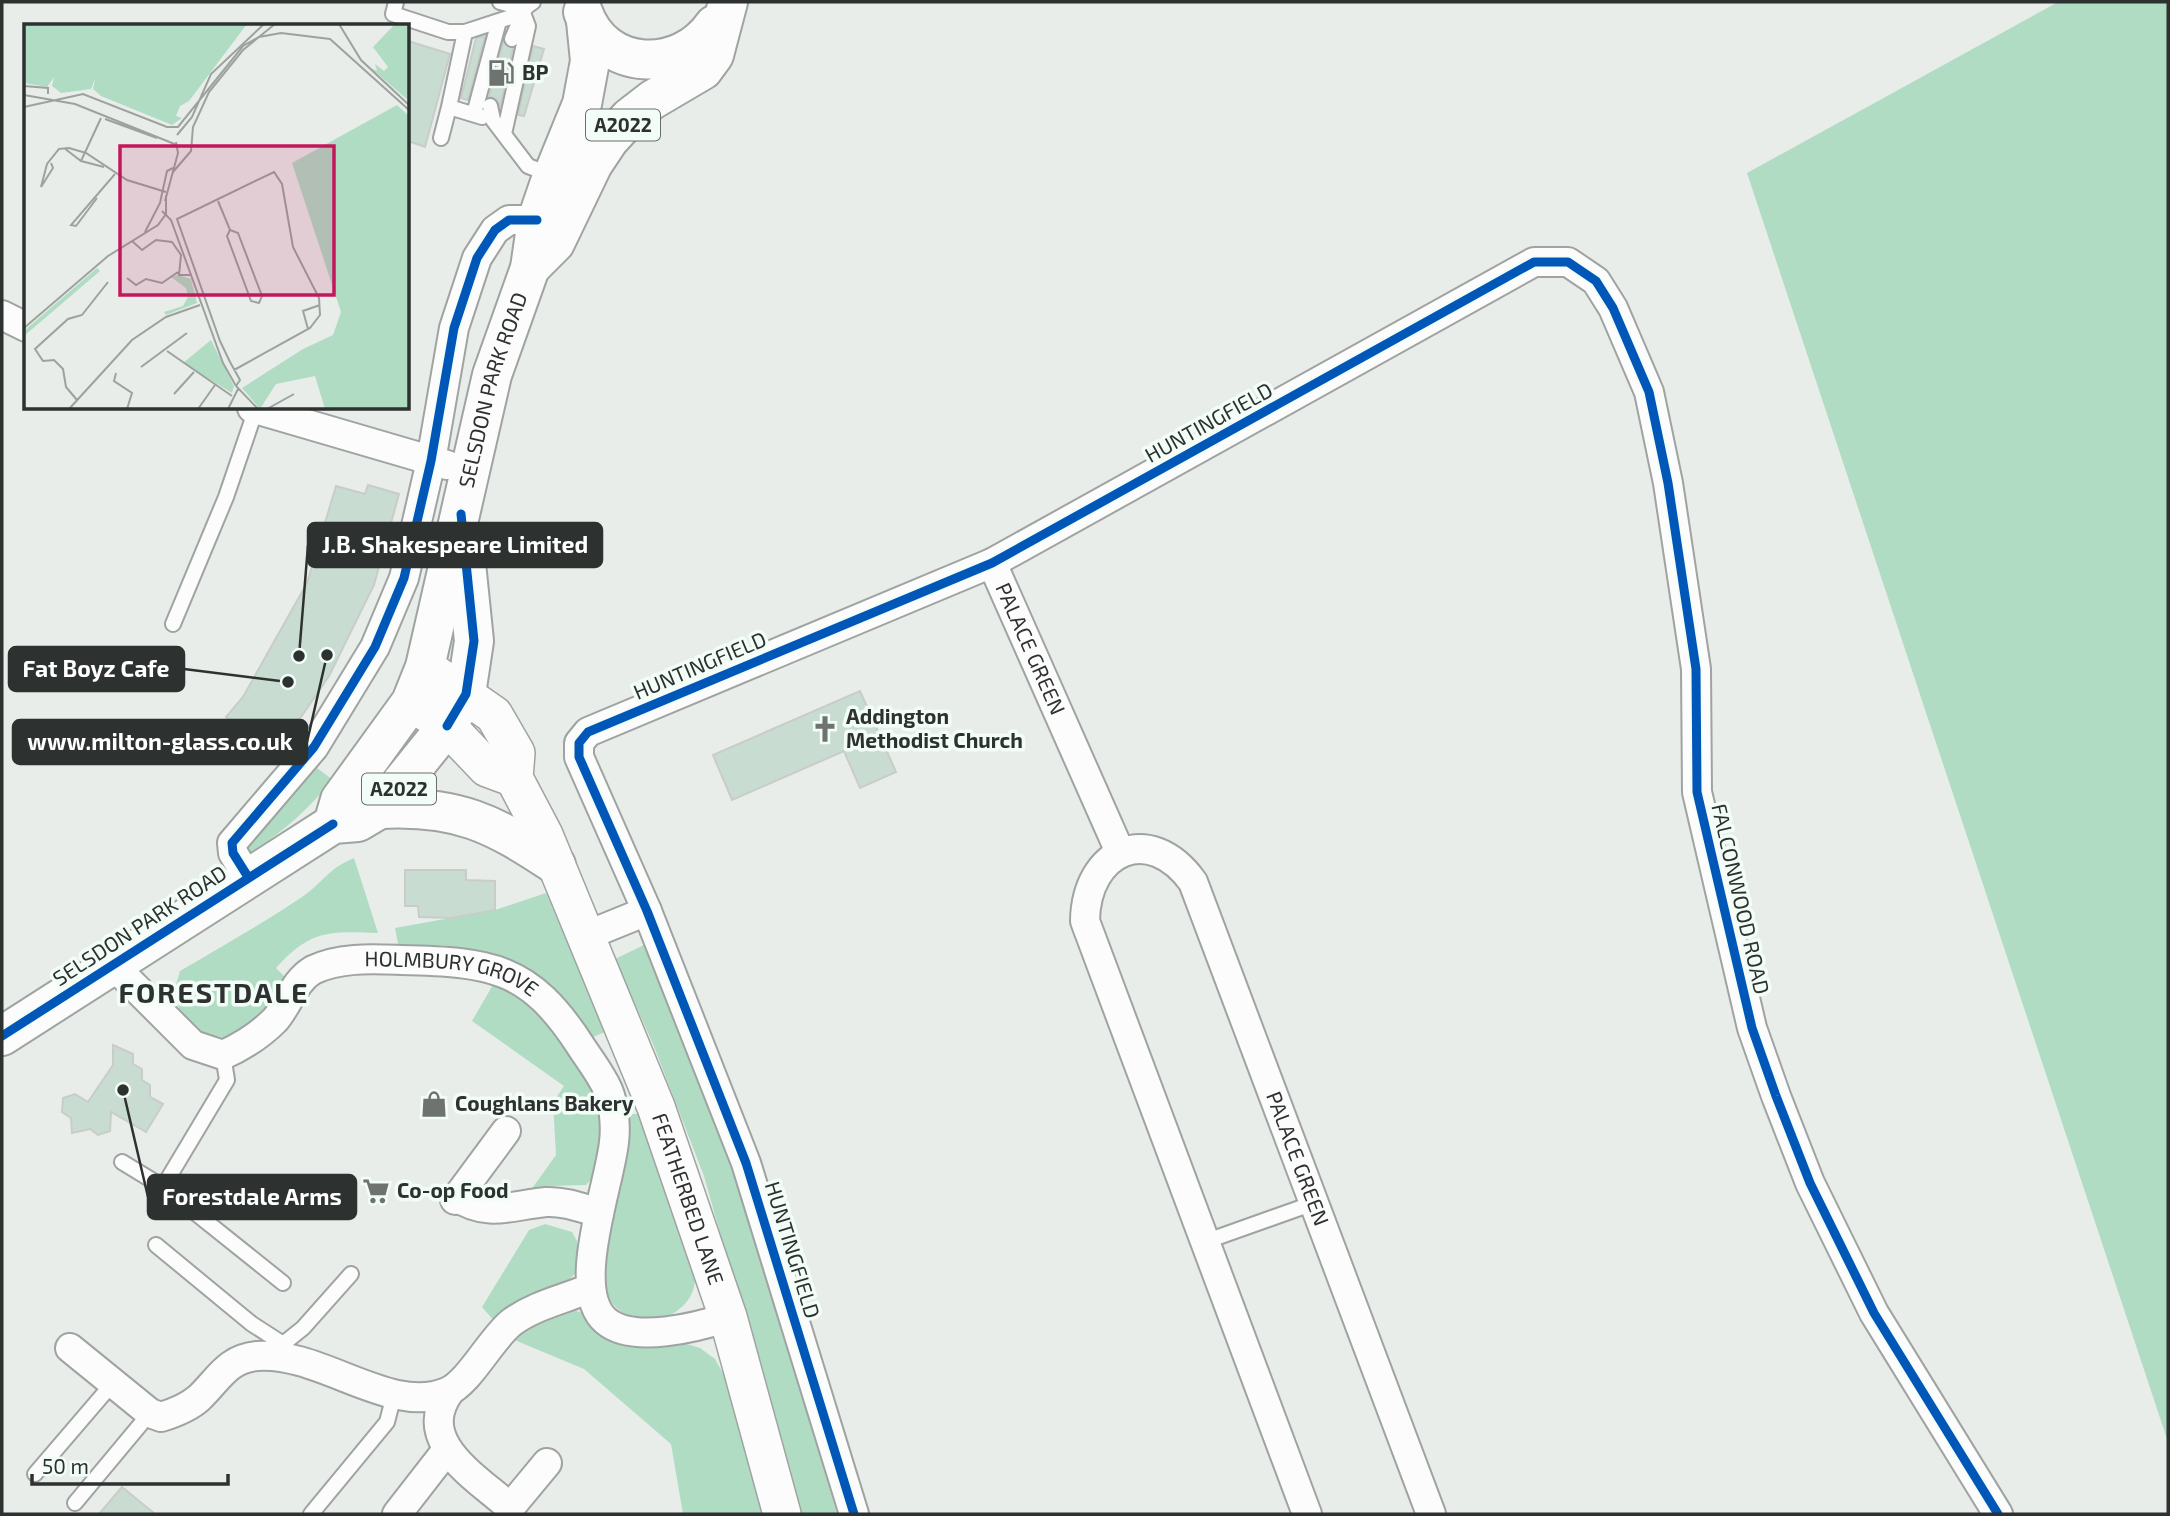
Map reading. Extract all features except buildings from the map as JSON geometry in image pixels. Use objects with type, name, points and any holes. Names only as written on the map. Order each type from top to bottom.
[{"type":"main road","points":[[583,11],[618,53],[645,60],[667,59],[683,54],[701,40],[727,2]]},
{"type":"main road","name":"SELSDON PARK ROAD","points":[[530,268],[555,243],[588,174],[609,140],[630,117],[652,100],[703,70],[715,55],[727,2]]},
{"type":"main road","name":"SELSDON PARK ROAD","points":[[333,824],[340,800],[411,702],[425,667],[461,514],[468,470],[492,375],[530,268],[537,220],[582,104],[589,74],[583,11]]},
{"type":"main road","name":"SELSDON PARK ROAD","points":[[2,1036],[333,824],[358,822],[380,809],[447,726],[466,694],[474,641],[461,514]]},
{"type":"main road","points":[[380,809],[405,808],[463,815],[500,829],[556,865]]},
{"type":"street","points":[[248,877],[233,853],[232,843],[314,747],[375,647],[404,578],[431,461],[454,328],[477,258],[495,230],[509,220],[537,220]]},
{"type":"street","name":"HUNTINGFIELD","points":[[854,1514],[746,1163],[647,911],[579,757],[579,743],[587,732],[992,563],[1534,262],[1568,262]]},
{"type":"street","name":"FALCONWOOD ROAD","points":[[1568,262],[1596,281],[1613,308],[1649,392],[1668,483],[1696,669],[1697,792],[1752,1028],[1810,1183],[1868,1301],[1998,1514]]},
{"type":"street","points":[[2,315],[24,326]]},
{"type":"street","points":[[261,410],[468,470]]},
{"type":"street","name":"PALACE GREEN","points":[[992,563],[1120,852],[1139,850],[1173,859],[1193,882],[1431,1514]]},
{"type":"street","name":"FEATHERBED LANE","points":[[425,667],[494,715],[516,754],[514,778],[556,865],[583,937],[656,1107],[728,1317],[782,1514]]},
{"type":"street","points":[[411,702],[447,726],[486,768],[514,778]]},
{"type":"street","points":[[1120,852],[1106,861],[1096,878],[1085,906],[1085,921],[1307,1514]]},
{"type":"street","points":[[583,937],[647,911]]},
{"type":"street","name":"HOLMBURY GROVE","points":[[223,1055],[247,1044],[276,1018],[299,981],[314,970],[361,958],[452,961],[502,970],[526,982],[549,1003],[608,1090],[615,1142],[599,1213],[590,1288]]},
{"type":"street","points":[[113,965],[193,1045],[223,1055]]},
{"type":"street","points":[[506,1130],[456,1199],[472,1208],[502,1210],[548,1202],[599,1213]]},
{"type":"street","points":[[547,1463],[513,1504],[506,1504],[446,1451],[437,1420],[450,1391],[511,1322],[543,1305],[590,1288],[597,1309],[606,1321],[621,1329],[648,1333],[728,1317]]},
{"type":"street","points":[[70,1348],[150,1413],[161,1417],[197,1399],[216,1376],[239,1360],[282,1350],[394,1395],[420,1399],[450,1391]]},
{"type":"street","points":[[397,1514],[446,1451]]},
{"type":"lane","points":[[500,2],[527,8]]},
{"type":"lane","points":[[394,8],[448,32],[465,32],[527,8]]},
{"type":"lane","points":[[512,38],[527,8]]},
{"type":"lane","points":[[504,134],[528,26],[527,8]]},
{"type":"lane","points":[[474,114],[499,21]]},
{"type":"lane","points":[[441,138],[465,32]]},
{"type":"lane","points":[[449,107],[474,114],[491,113],[528,166],[552,176]]},
{"type":"lane","points":[[173,624],[226,497],[253,410]]},
{"type":"lane","points":[[163,1187],[227,1080],[223,1055]]},
{"type":"lane","points":[[122,1161],[163,1187],[283,1283]]},
{"type":"lane","points":[[1207,1241],[1314,1203]]},
{"type":"lane","points":[[156,1245],[282,1350],[351,1274]]},
{"type":"lane","points":[[35,1474],[113,1382]]},
{"type":"lane","points":[[311,1514],[387,1422],[394,1395]]},
{"type":"lane","points":[[75,1503],[150,1413]]},
{"type":"green space","points":[[2058,2],[2168,2],[2168,1442],[1747,173]]},
{"type":"green space","points":[[313,765],[333,780],[293,821],[247,854],[245,845]]},
{"type":"green space","points":[[354,858],[378,933],[333,933],[299,946],[276,968],[286,978],[268,1009],[244,1033],[225,1038],[200,1032],[179,1009],[174,992],[180,971],[287,907],[337,867]]},
{"type":"green space","points":[[546,893],[605,1032],[593,1037],[560,995],[533,973],[399,949],[395,928],[495,910]]},
{"type":"green space","points":[[646,944],[737,1169],[837,1514],[799,1514],[704,1176],[653,1044],[615,959]]},
{"type":"green space","points":[[494,983],[543,1010],[595,1094],[604,1139],[594,1176],[586,1185],[548,1186],[528,1194],[556,1155],[553,1103],[564,1086],[472,1021]]},
{"type":"green space","points":[[626,1114],[639,1114],[671,1195],[695,1273],[694,1286],[687,1301],[674,1313],[658,1320],[641,1321],[627,1316],[614,1306],[600,1286]]},
{"type":"green space","points":[[545,1224],[572,1232],[577,1241],[578,1271],[562,1286],[495,1322],[482,1307],[529,1230]]},
{"type":"green space","points":[[570,1309],[700,1348],[715,1359],[725,1377],[764,1514],[683,1514],[671,1444],[584,1369],[512,1339],[546,1315]]},
{"type":"cycle path","points":[[248,877],[233,853],[232,843],[314,747],[375,647],[404,578],[431,461],[454,328],[477,258],[495,230],[509,220],[537,220]]},
{"type":"cycle path","points":[[854,1514],[746,1163],[647,911],[579,757],[579,743],[588,732],[992,563],[1534,262],[1568,262],[1596,281],[1613,308],[1649,392],[1668,483],[1696,669],[1697,792],[1752,1028],[1776,1096],[1810,1183],[1874,1313],[1998,1514]]},
{"type":"cycle path","points":[[447,726],[466,694],[474,641],[461,514]]},
{"type":"cycle path","points":[[2,1036],[333,824]]},
{"type":"place","name":"BP","points":[[501,73]]},
{"type":"place","name":"www.milton-glass.co.uk","points":[[327,655]]},
{"type":"place","name":"J.B. Shakespeare Limited","points":[[299,656]]},
{"type":"place","name":"Fat Boyz Cafe","points":[[288,682]]},
{"type":"place","name":"Addington Methodist Church","points":[[825,729]]},
{"type":"place","name":"Forestdale Arms","points":[[123,1090]]},
{"type":"place","name":"Coughlans Bakery","points":[[434,1104]]},
{"type":"place","name":"Co-op Food","points":[[376,1191]]},
{"type":"district","name":"FORESTDALE","points":[[214,993]]}]
